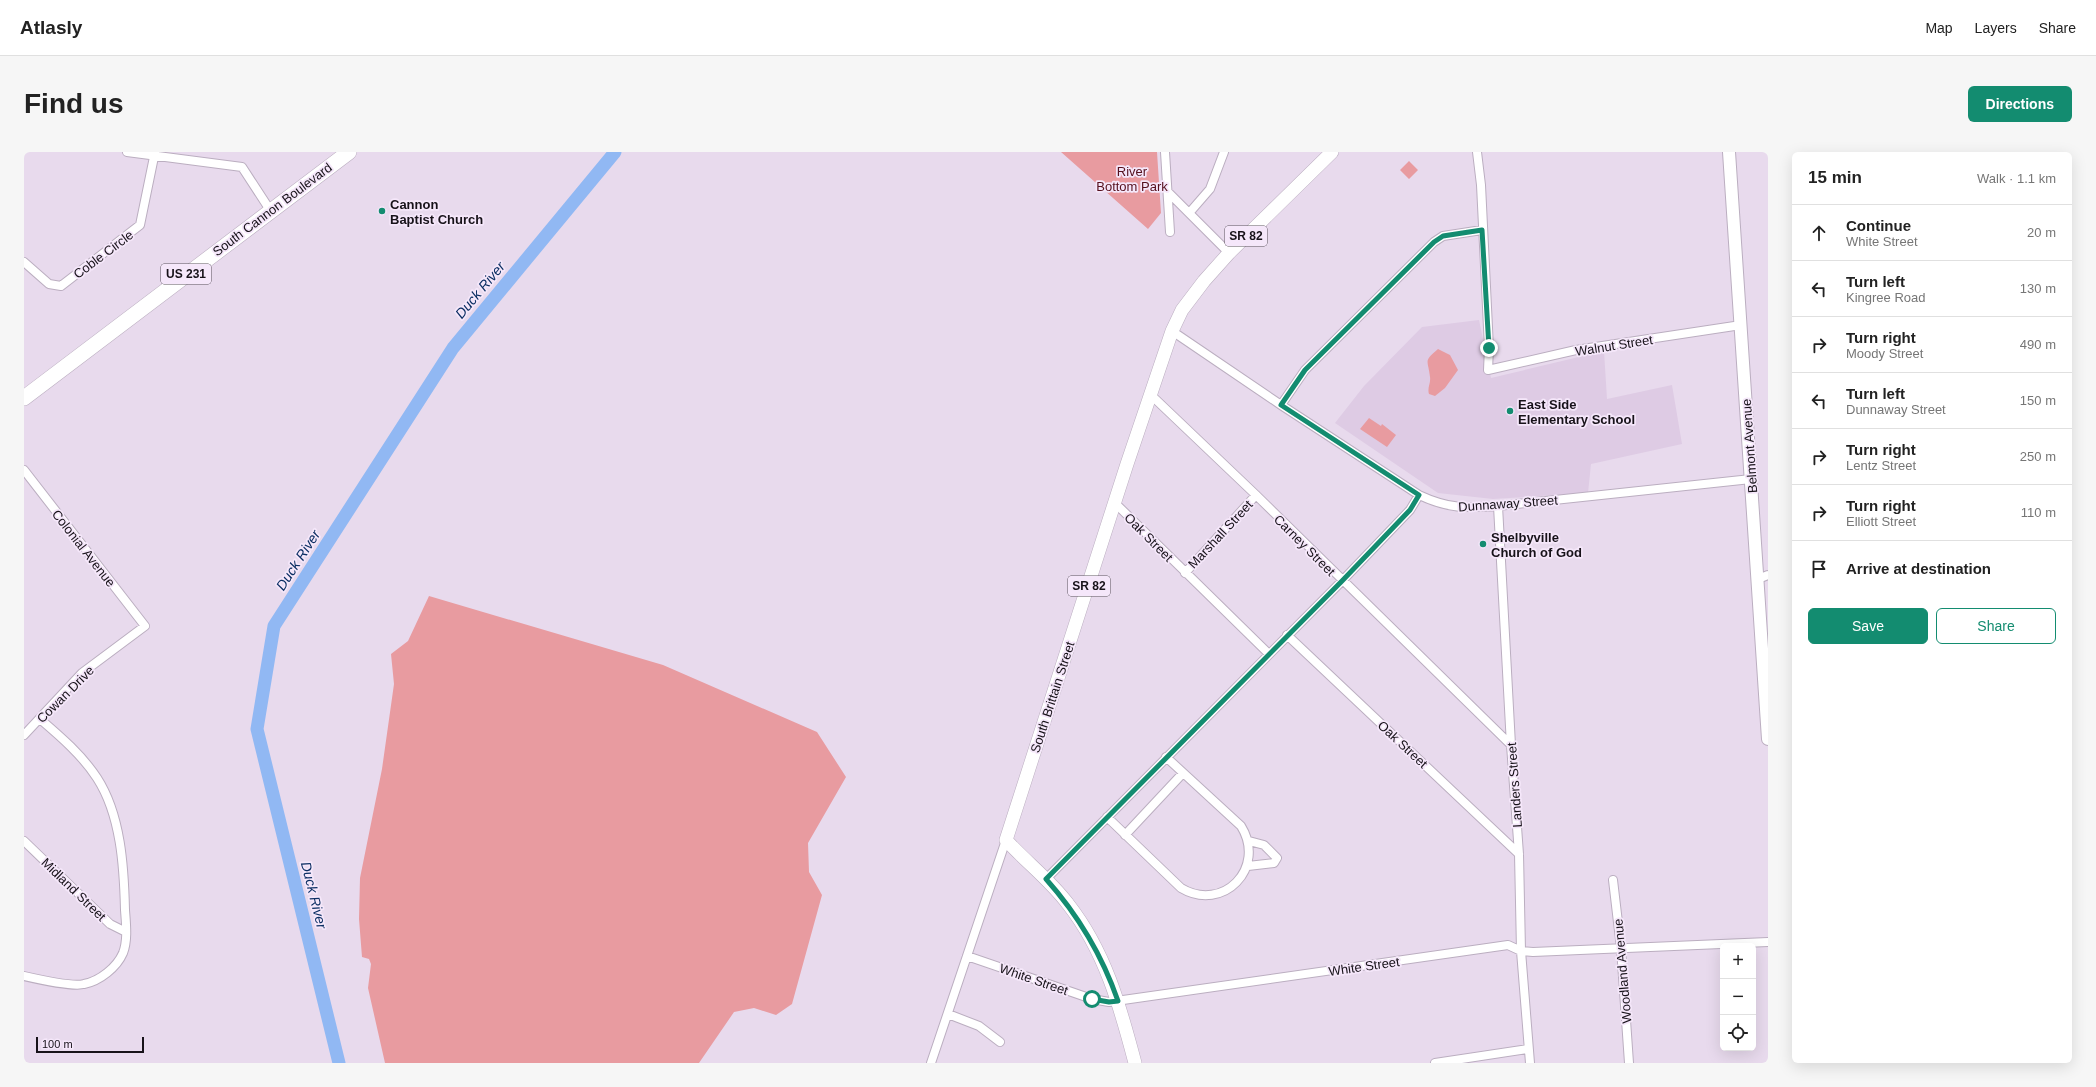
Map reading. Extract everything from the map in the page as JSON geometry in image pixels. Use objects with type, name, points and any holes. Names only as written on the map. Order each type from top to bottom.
[{"type":"highway","name":"South Cannon Boulevard","points":[[24,398],[270,210],[349,152]]},
{"type":"main road","name":"SR 82","points":[[1172,331],[1182,310],[1194,292],[1229,253],[1332,152]]},
{"type":"main road","name":"Belmont Avenue","points":[[1729,152],[1752,479],[1763,577],[1768,739]]},
{"type":"main road","name":"South Brittain Street","points":[[1006,840],[1172,331]]},
{"type":"main road","points":[[1006,840],[1046,879],[1067,903],[1092,940],[1110,979],[1118,1001],[1135,1063]]},
{"type":"street","points":[[127,152],[155,154],[242,167],[270,210]]},
{"type":"street","points":[[1165,152],[1170,232]]},
{"type":"street","points":[[1190,212],[1210,189],[1224,152]]},
{"type":"street","points":[[1281,405],[1305,370],[1434,242],[1443,236],[1482,230],[1481,185],[1476,152]]},
{"type":"street","name":"Coble Circle","points":[[24,262],[49,284],[61,286],[140,225],[155,154]]},
{"type":"street","points":[[1168,192],[1190,212],[1229,253]]},
{"type":"street","name":"Walnut Street","points":[[1482,230],[1489,348],[1488,370],[1576,350],[1741,325]]},
{"type":"street","name":"Dunnaway Street","points":[[1172,331],[1281,405],[1419,495],[1438,504],[1449,506],[1498,506],[1752,479]]},
{"type":"street","name":"Carney Street","points":[[1151,395],[1256,495],[1342,581],[1511,745]]},
{"type":"street","name":"Colonial Avenue","points":[[24,470],[145,626]]},
{"type":"street","name":"Marshall Street","points":[[1184,572],[1256,495]]},
{"type":"street","points":[[1046,879],[1342,581],[1410,510],[1419,495]]},
{"type":"street","name":"Oak Street","points":[[1115,503],[1269,654]]},
{"type":"street","name":"Landers Street","points":[[1498,506],[1511,745],[1519,854],[1521,951],[1530,1063]]},
{"type":"street","name":"Cowan Drive","points":[[24,735],[82,673],[145,626]]},
{"type":"street","name":"Oak Street","points":[[1288,635],[1519,854]]},
{"type":"street","points":[[24,976],[83,985],[92,982],[106,975],[122,953],[126,932],[124,875],[109,804],[97,778],[71,746],[40,719]]},
{"type":"street","points":[[1107,817],[1181,888],[1199,896],[1219,894],[1236,882],[1248,866],[1249,841],[1242,826],[1166,757]]},
{"type":"street","points":[[1125,835],[1183,773]]},
{"type":"street","name":"South Brittain Street","points":[[931,1063],[1006,840]]},
{"type":"street","name":"Midland Street","points":[[24,841],[110,924],[126,932]]},
{"type":"street","points":[[1248,866],[1274,863],[1277,858],[1264,845],[1249,841]]},
{"type":"street","name":"Woodland Avenue","points":[[1613,880],[1621,948],[1629,1063]]},
{"type":"street","name":"White Street","points":[[967,956],[1092,999],[1109,1002],[1508,945],[1521,951],[1768,942]]},
{"type":"street","points":[[948,1014],[979,1026],[1000,1042]]},
{"type":"street","points":[[1435,1063],[1528,1049]]},
{"type":"shaded area","name":"East Side Elementary School","points":[[1479,320],[1491,378],[1604,351],[1607,399],[1672,385],[1682,444],[1591,464],[1588,493],[1493,499],[1438,493],[1335,423],[1364,386],[1422,327]]},
{"type":"green space","name":"River Bottom Park","points":[[1061,152],[1157,152],[1161,213],[1148,229]]},
{"type":"green space","points":[[1409,161],[1418,170],[1409,179],[1400,170]]},
{"type":"green space","points":[[1438,349],[1450,355],[1458,370],[1445,388],[1435,396],[1429,394],[1430,379],[1428,359]]},
{"type":"green space","points":[[1369,418],[1381,426],[1382,424],[1396,435],[1387,447],[1360,429]]},
{"type":"green space","points":[[429,596],[663,665],[817,732],[846,777],[808,843],[809,872],[822,895],[792,1004],[776,1015],[754,1008],[734,1012],[699,1063],[385,1063],[368,988],[371,964],[369,959],[362,957],[359,919],[360,878],[382,769],[394,684],[391,654],[408,641]]},
{"type":"waterway","name":"Duck River","points":[[339,1063],[257,729],[274,626],[453,348],[615,152]]},
{"type":"place","name":"Cannon Baptist Church","points":[[382,211]]},
{"type":"place","name":"East Side Elementary School","points":[[1510,411]]},
{"type":"place","name":"Shelbyville Church of God","points":[[1483,544]]},
{"type":"route","points":[[1092,999],[1109,1002],[1118,1001],[1101,957],[1092,940],[1076,914],[1046,879],[1342,581],[1410,510],[1419,495],[1281,405],[1305,370],[1434,242],[1443,236],[1482,230],[1489,348]]}]
